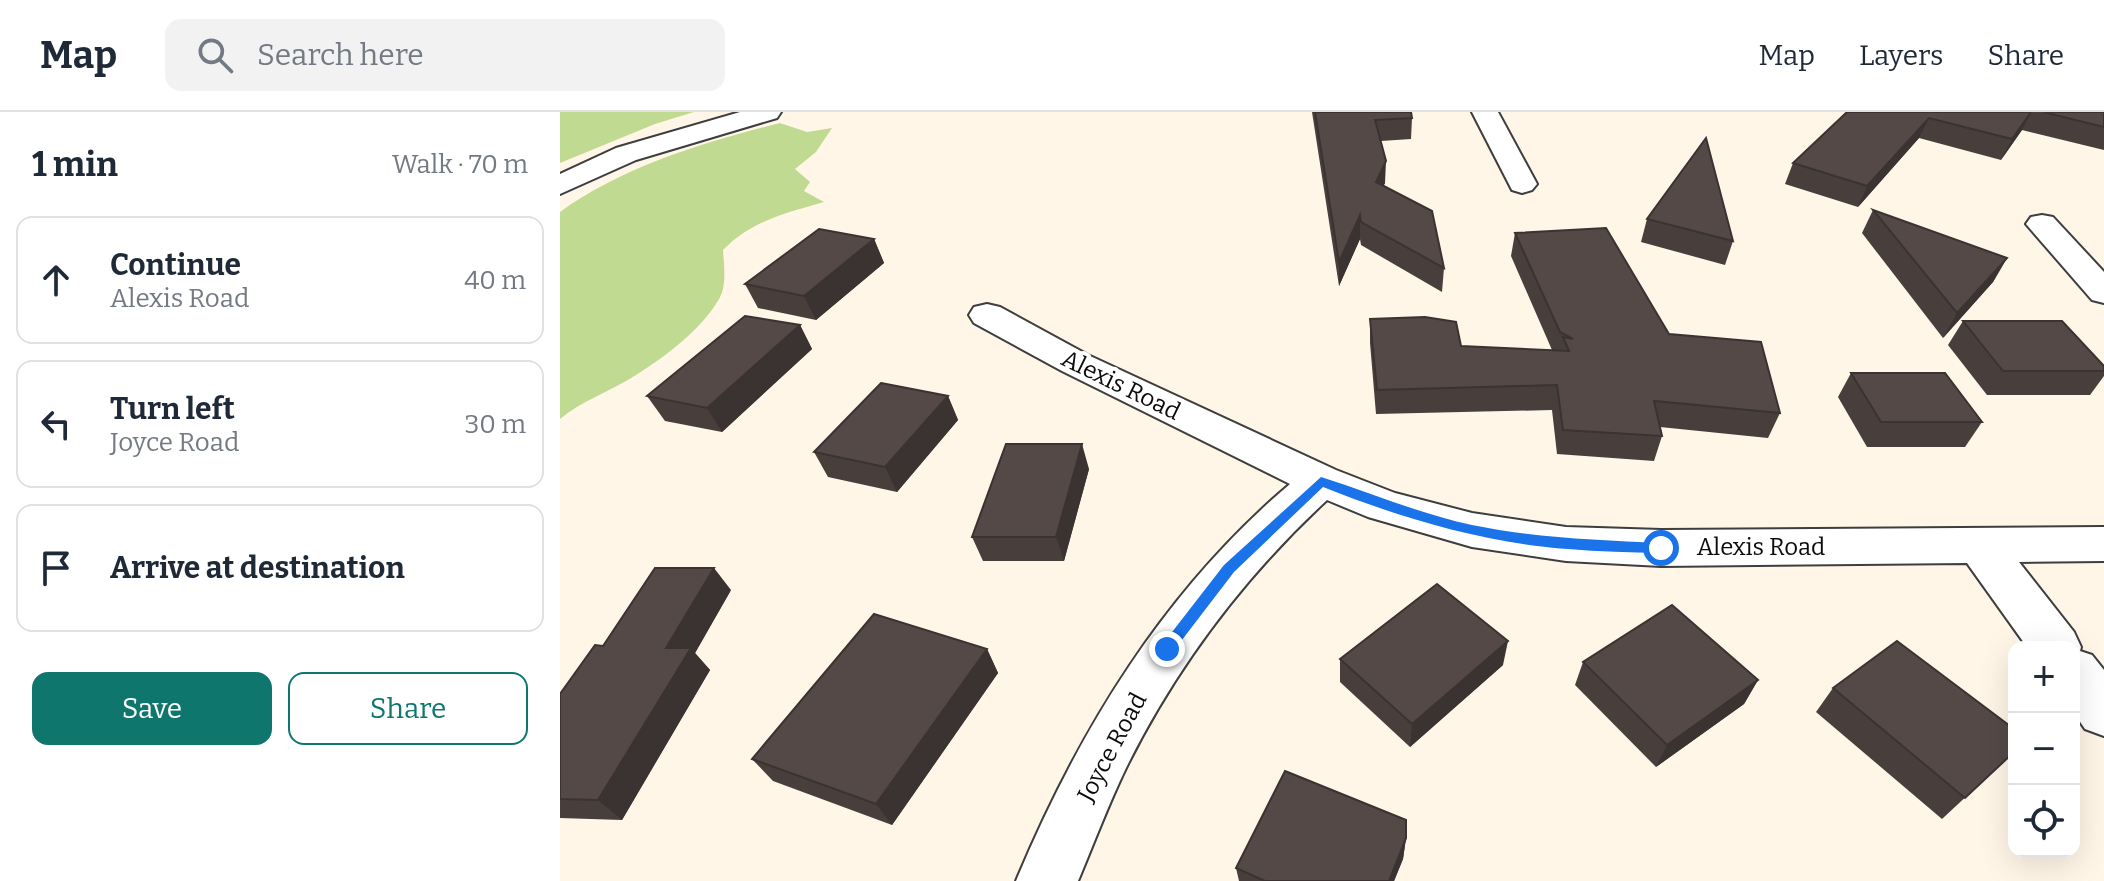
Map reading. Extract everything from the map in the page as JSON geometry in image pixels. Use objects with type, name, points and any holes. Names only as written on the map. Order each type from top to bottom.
[{"type":"street","points":[[560,185],[626,154],[768,112]]},
{"type":"street","points":[[1485,112],[1522,184]]},
{"type":"street","points":[[2042,224],[2104,293]]},
{"type":"street","name":"Alexis Road","points":[[987,315],[1075,363],[1321,481],[1384,506],[1472,530],[1566,544],[1661,548],[2104,544]]},
{"type":"street","name":"Joyce Road","points":[[1047,881],[1107,749],[1167,649],[1229,568],[1321,481]]},
{"type":"street","points":[[1980,546],[2051,641]]},
{"type":"street","points":[[2080,679],[2104,712]]},
{"type":"green space","points":[[560,112],[694,112],[655,124],[560,163]]},
{"type":"green space","points":[[780,123],[807,132],[832,128],[816,152],[795,169],[810,182],[804,191],[824,202],[770,219],[734,240],[723,250],[722,294],[693,331],[647,368],[560,419],[560,212],[611,181],[666,157]]},
{"type":"building","points":[[1315,112],[1411,112],[1412,118],[1375,120],[1386,161],[1376,182],[1432,211],[1444,268],[1361,222],[1360,215],[1339,262]]},
{"type":"building","points":[[1847,112],[2031,112],[2012,139],[1929,118],[1867,186],[1793,163]]},
{"type":"building","points":[[2043,112],[2104,112],[2104,127]]},
{"type":"building","points":[[1706,138],[1733,241],[1647,219]]},
{"type":"building","points":[[1873,210],[2007,258],[1957,313]]},
{"type":"building","points":[[1606,228],[1669,334],[1761,342],[1780,413],[1654,401],[1662,436],[1563,430],[1557,385],[1377,390],[1370,319],[1425,317],[1456,322],[1461,346],[1569,351],[1563,337],[1573,339],[1560,332],[1515,233]]},
{"type":"building","points":[[819,229],[874,239],[804,296],[745,284]]},
{"type":"building","points":[[745,316],[800,325],[707,408],[647,396]]},
{"type":"building","points":[[1963,321],[2062,321],[2104,366],[2104,371],[2003,371]]},
{"type":"building","points":[[1851,373],[1945,373],[1982,422],[1881,422]]},
{"type":"building","points":[[881,383],[948,396],[885,467],[814,452]]},
{"type":"building","points":[[1006,444],[1082,444],[1056,537],[972,537]]},
{"type":"building","points":[[655,568],[714,568],[666,648],[691,648],[598,800],[560,799],[560,694],[595,645],[603,646]]},
{"type":"building","points":[[1437,584],[1508,641],[1412,724],[1340,659]]},
{"type":"building","points":[[1672,605],[1758,680],[1667,745],[1583,662]]},
{"type":"building","points":[[874,614],[987,649],[876,804],[752,759]]},
{"type":"building","points":[[1897,641],[2008,724],[2008,758],[1965,798],[1833,688]]},
{"type":"building","points":[[1285,771],[1406,820],[1406,838],[1389,881],[1265,881],[1236,868]]},
{"type":"route","points":[[1167,649],[1229,568],[1321,481],[1384,506],[1472,530],[1566,544],[1661,548]]}]
